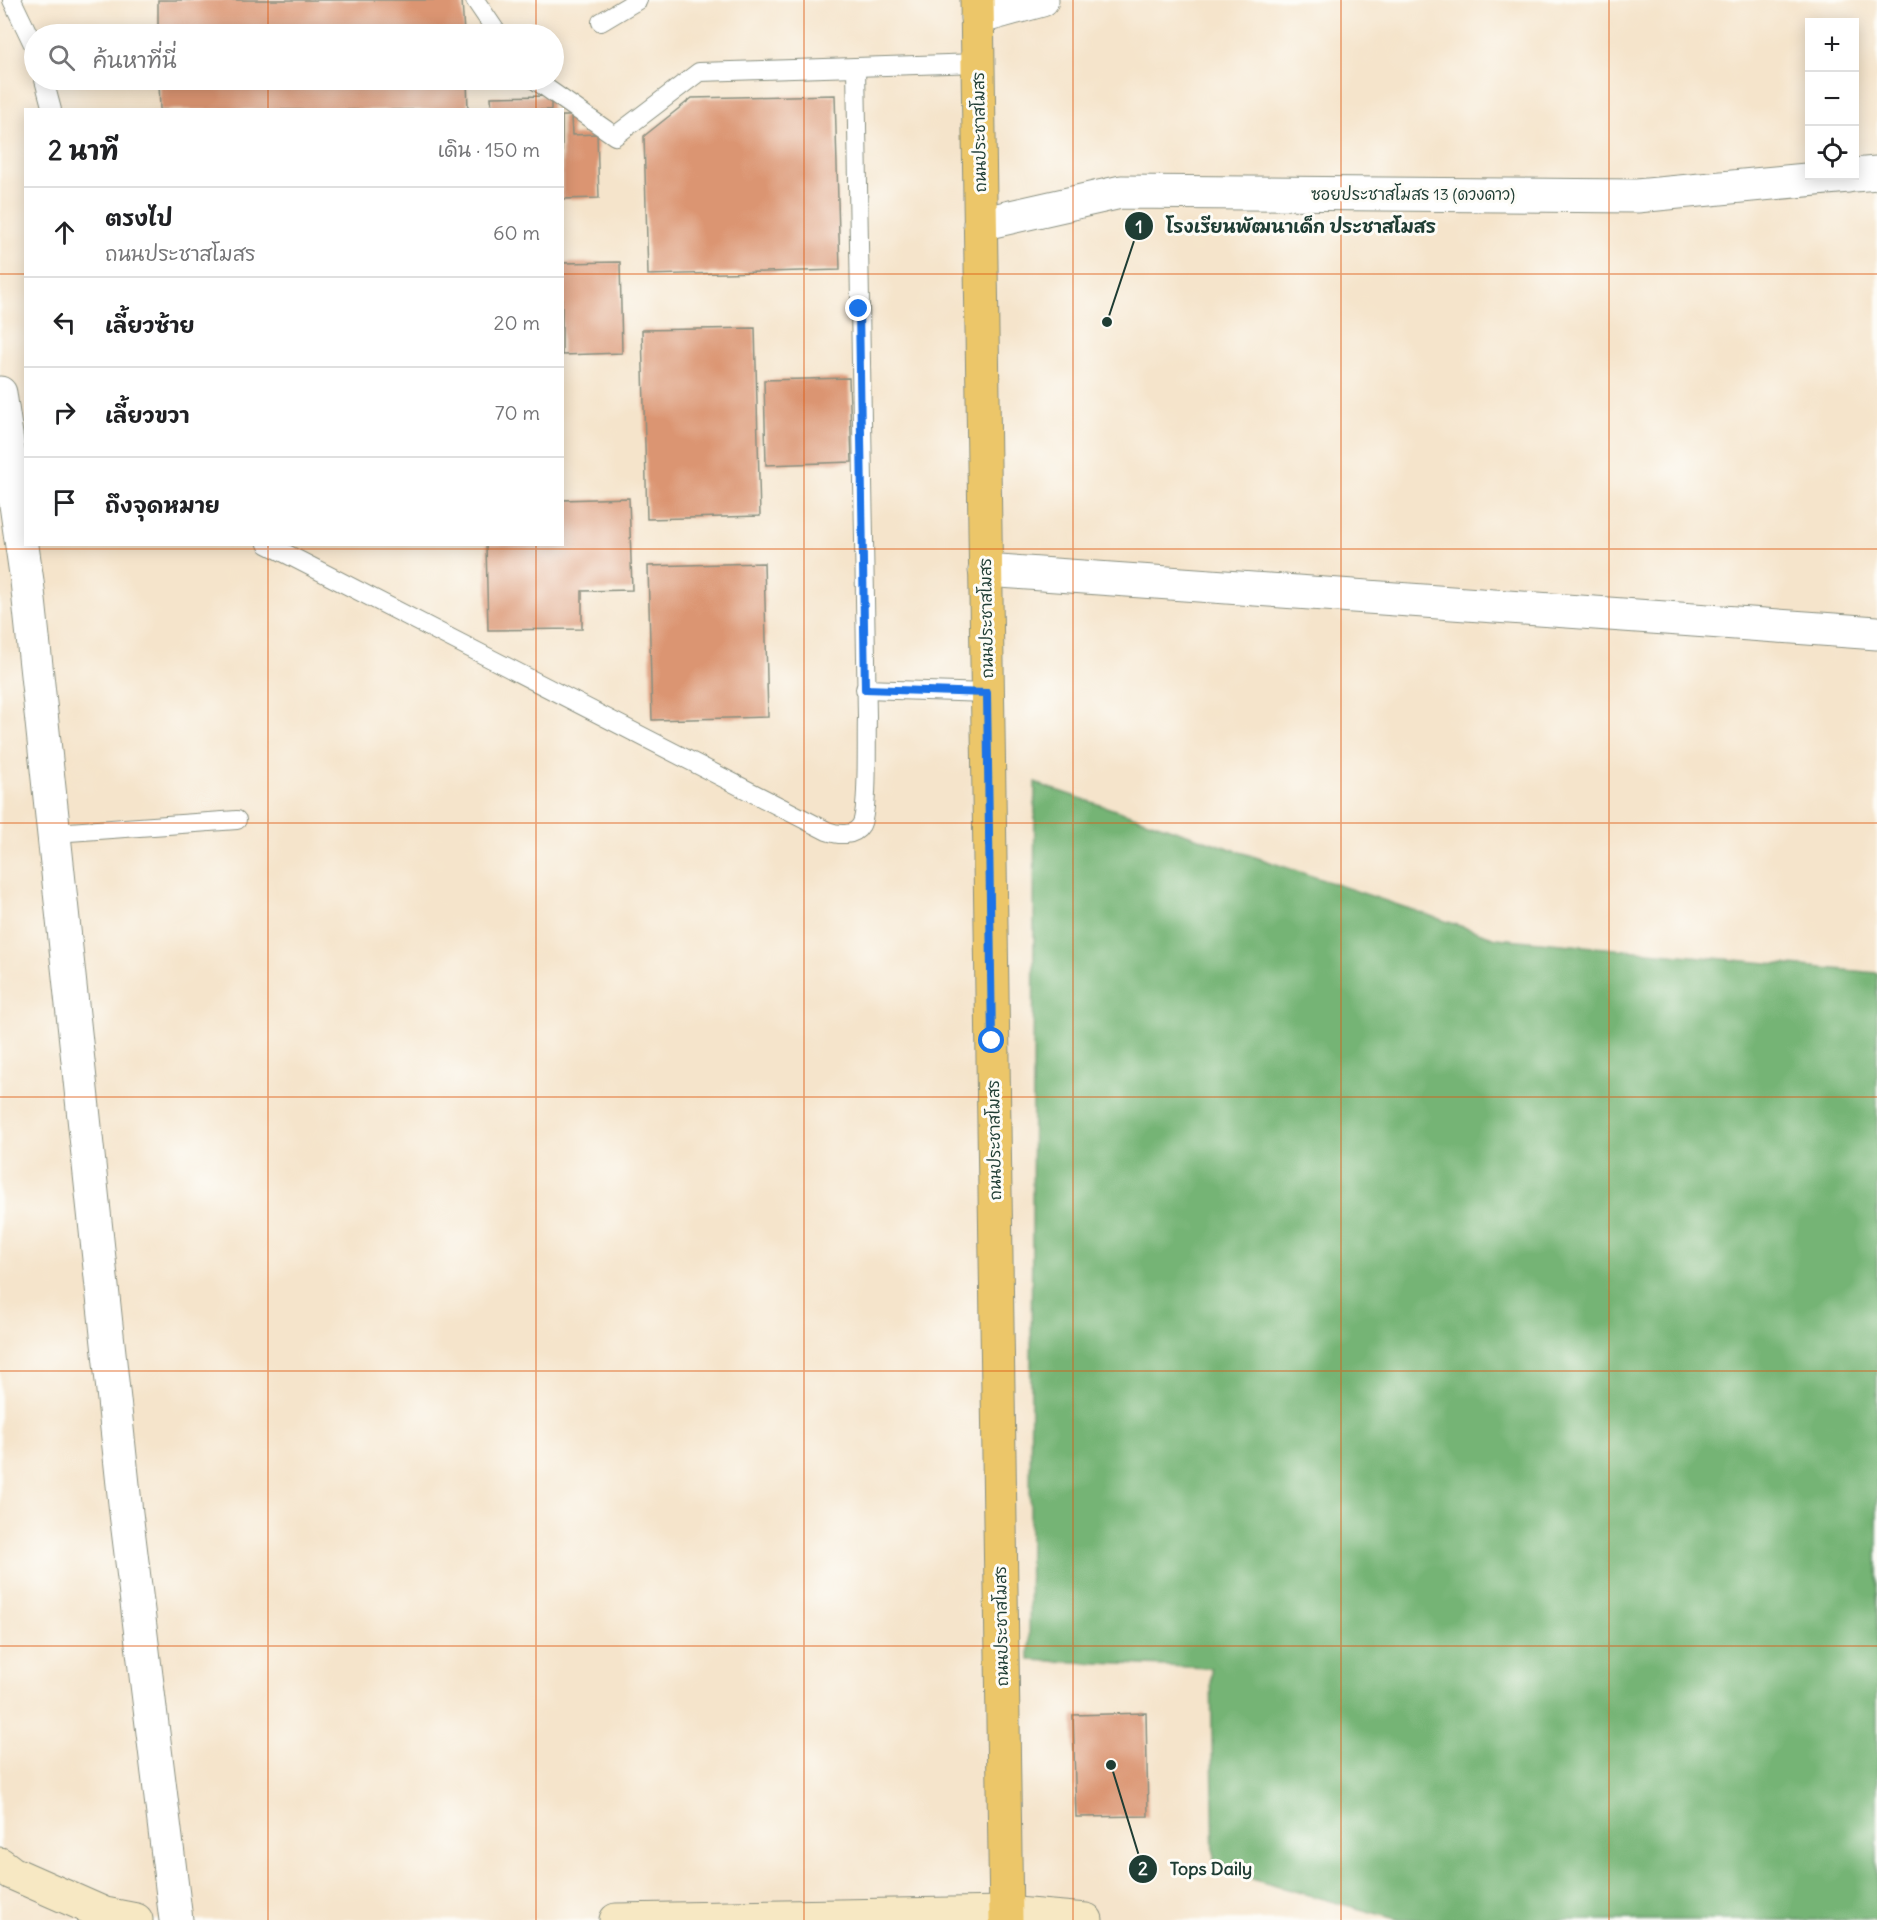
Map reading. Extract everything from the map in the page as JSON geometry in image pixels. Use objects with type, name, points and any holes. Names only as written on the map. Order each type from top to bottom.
[{"type":"main road","name":"ถนนประชาสโมสร","points":[[977,9],[1006,1917]]},
{"type":"street","points":[[977,9],[1042,0]]},
{"type":"street","points":[[1859,175],[1877,173]]},
{"type":"street","name":"ซอยประชาสโมสร 13 (ดวงดาว)","points":[[980,224],[1121,192],[1637,196],[1806,180]]},
{"type":"street","points":[[0,393],[27,581],[123,1489],[176,1920]]},
{"type":"street","points":[[986,570],[1877,633]]},
{"type":"street","points":[[0,1864],[12,1873],[105,1914],[136,1920]]},
{"type":"street","points":[[616,1920],[1006,1917],[1086,1920]]},
{"type":"lane","points":[[12,0],[24,25]]},
{"type":"lane","points":[[475,0],[491,24]]},
{"type":"lane","points":[[601,22],[638,0]]},
{"type":"lane","points":[[549,90],[615,136],[699,72],[978,63]]},
{"type":"lane","points":[[271,546],[827,831],[840,835],[855,831],[861,825],[866,809],[856,67]]},
{"type":"lane","points":[[47,90],[51,108]]},
{"type":"lane","points":[[865,689],[987,693]]},
{"type":"lane","points":[[55,833],[237,820]]},
{"type":"green space","points":[[1035,783],[1496,938],[1877,973],[1877,1920],[1400,1920],[1214,1869],[1211,1668],[1029,1660]]},
{"type":"building","points":[[158,0],[462,0],[463,24],[158,24]]},
{"type":"building","points":[[159,90],[467,90],[468,108],[160,108]]},
{"type":"building","points":[[835,95],[840,270],[648,275],[644,136],[692,98]]},
{"type":"building","points":[[551,96],[551,108],[492,108],[491,97]]},
{"type":"building","points":[[564,116],[571,116],[572,135],[597,134],[599,198],[564,199]]},
{"type":"building","points":[[620,262],[622,353],[564,355],[564,263]]},
{"type":"building","points":[[755,328],[760,516],[647,519],[642,330]]},
{"type":"building","points":[[849,378],[852,462],[766,465],[764,380]]},
{"type":"building","points":[[629,498],[632,590],[582,591],[582,629],[488,630],[486,546],[564,546],[564,500]]},
{"type":"building","points":[[764,563],[768,717],[652,720],[648,566]]},
{"type":"building","points":[[1146,1713],[1148,1816],[1076,1817],[1073,1715]]},
{"type":"place","name":"โรงเรียนพัฒนาเด็ก ประชาสโมสร","points":[[1107,322]]},
{"type":"place","name":"Tops Daily","points":[[1111,1765]]},
{"type":"route","points":[[859,309],[865,689],[987,693],[992,1041]]}]
